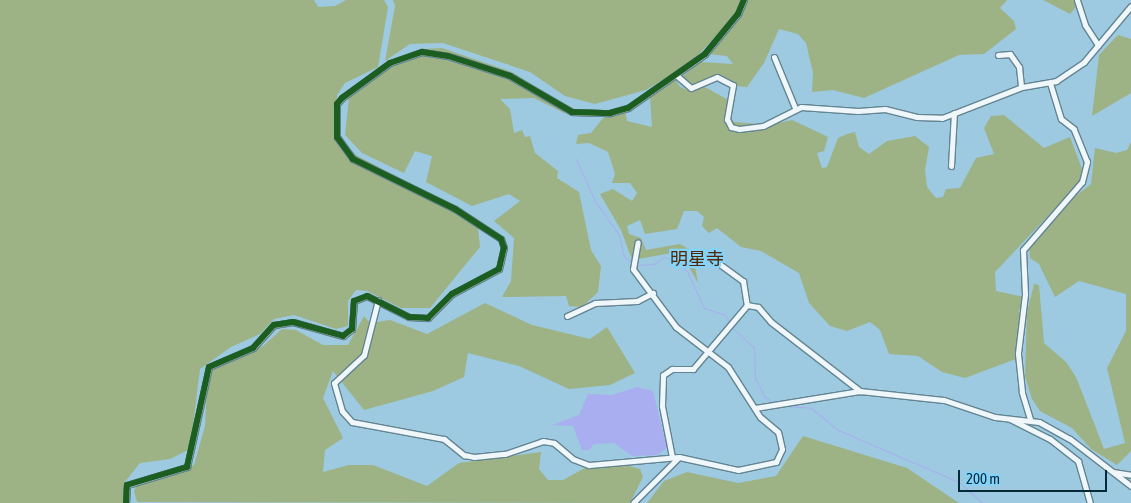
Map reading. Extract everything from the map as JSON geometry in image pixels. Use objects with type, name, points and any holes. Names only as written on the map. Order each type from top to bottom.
[{"type":"street","points":[[126,503],[127,485],[187,467],[209,367],[253,348],[274,325],[284,320],[343,336],[352,329],[354,301],[367,296],[409,317],[428,318],[452,294],[496,273],[504,243],[455,209],[353,159],[336,137],[337,104],[342,98],[390,63],[418,52],[448,56],[510,76],[575,113],[595,114],[628,108],[705,54],[738,14],[744,0]]},
{"type":"street","points":[[1077,0],[1085,25],[1098,44]]},
{"type":"street","points":[[676,75],[691,88],[715,77],[733,85],[727,119],[734,128],[763,126],[795,108],[858,112],[885,109],[928,119],[954,113],[1021,88],[1050,84],[1084,62],[1131,6]]},
{"type":"street","points":[[998,55],[1010,54],[1019,68],[1021,88]]},
{"type":"street","points":[[774,57],[795,108]]},
{"type":"street","points":[[1030,419],[1018,361],[1025,294],[1023,250],[1082,182],[1087,162],[1074,129],[1060,120],[1050,84]]},
{"type":"street","points":[[951,166],[954,113]]},
{"type":"street","points":[[378,300],[364,355],[334,383],[342,410],[352,422],[444,439],[464,455],[474,458],[505,454],[543,441],[554,443],[573,459],[589,465],[679,457],[738,470],[776,462],[780,456],[781,439],[755,408],[728,368],[676,327],[653,293],[633,269],[638,242]]},
{"type":"street","points":[[714,260],[742,281],[747,305]]},
{"type":"street","points":[[567,316],[596,303],[637,301],[653,293]]},
{"type":"street","points":[[672,457],[662,406],[663,375],[672,369],[693,369],[747,305]]},
{"type":"street","points":[[747,305],[758,307],[770,322],[860,391]]},
{"type":"street","points":[[755,408],[860,391],[944,400],[982,414],[1030,419],[1070,439],[1131,486]]},
{"type":"street","points":[[1007,417],[1050,439],[1078,461],[1090,503]]},
{"type":"street","points":[[633,503],[679,457]]},
{"type":"street","points":[[1113,472],[1131,475]]},
{"type":"green space","points":[[0,0],[314,0],[318,7],[335,6],[346,0],[384,0],[388,7],[378,67],[345,83],[337,95],[337,136],[356,155],[477,219],[480,247],[430,308],[401,308],[367,291],[356,290],[348,301],[348,326],[336,329],[294,315],[274,319],[260,334],[231,347],[200,369],[190,449],[170,459],[140,463],[124,483],[129,503],[0,503]]},
{"type":"green space","points":[[393,0],[742,0],[736,14],[692,62],[646,90],[595,104],[565,96],[530,72],[443,43],[410,44],[385,61],[395,6]]},
{"type":"green space","points":[[747,0],[1007,0],[1000,8],[1014,21],[1016,29],[984,54],[959,55],[864,98],[833,90],[812,92],[813,73],[806,43],[798,34],[779,29],[764,63],[747,87],[736,86],[722,75],[692,87],[681,78],[700,62],[733,64],[727,56],[708,54],[743,14]]},
{"type":"green space","points":[[1043,0],[1081,0],[1081,1],[1070,14]]},
{"type":"green space","points":[[1118,35],[1131,39],[1131,93],[1092,116],[1099,55]]},
{"type":"green space","points":[[442,48],[512,72],[571,109],[564,113],[534,98],[500,99],[510,109],[514,133],[522,130],[525,137],[530,136],[535,153],[558,171],[557,178],[579,192],[591,250],[601,266],[598,292],[582,307],[569,306],[566,296],[502,297],[511,281],[514,238],[494,221],[520,201],[509,194],[472,206],[426,182],[432,156],[415,151],[404,173],[362,153],[345,135],[349,97],[401,56],[422,49]]},
{"type":"green space","points":[[675,79],[680,87],[690,91],[705,87],[730,101],[727,113],[734,122],[769,125],[792,120],[828,137],[824,151],[817,153],[822,168],[827,167],[838,138],[847,134],[855,132],[859,147],[869,154],[887,141],[915,136],[929,147],[925,170],[927,187],[936,198],[943,197],[946,189],[960,188],[976,158],[994,154],[984,128],[991,116],[1004,115],[1044,148],[1070,137],[1085,177],[995,272],[996,291],[1024,297],[1019,311],[1019,358],[965,378],[942,372],[918,356],[889,354],[880,330],[870,322],[847,331],[830,326],[809,303],[799,273],[761,251],[741,247],[717,228],[709,233],[702,226],[704,217],[697,211],[684,211],[677,229],[645,234],[640,220],[627,226],[629,234],[641,238],[646,250],[680,244],[692,251],[698,283],[685,260],[672,253],[632,260],[621,230],[600,194],[613,189],[632,201],[637,193],[630,183],[612,183],[615,174],[608,152],[589,143],[576,144],[578,135],[591,133],[603,118],[625,110],[627,121],[652,127],[650,95]]},
{"type":"green space","points":[[1131,142],[1131,451],[1117,465],[1091,449],[1072,428],[1040,411],[1032,399],[1025,376],[1027,313],[1034,284],[1039,285],[1044,343],[1066,362],[1076,377],[1104,449],[1125,443],[1107,368],[1126,331],[1126,294],[1079,281],[1055,297],[1039,264],[1030,258],[1029,248],[1060,208],[1091,184],[1095,148],[1116,153],[1127,150]]},
{"type":"green space","points":[[485,303],[532,325],[590,339],[607,327],[635,373],[610,385],[569,389],[519,366],[468,353],[464,377],[433,391],[364,410],[333,371],[323,398],[343,438],[325,450],[323,472],[349,465],[373,465],[427,486],[459,463],[541,452],[539,469],[548,480],[563,480],[585,468],[621,464],[640,469],[643,477],[630,503],[137,502],[134,491],[140,479],[175,474],[194,465],[205,426],[207,385],[214,367],[231,357],[263,346],[282,329],[296,330],[323,345],[348,345],[364,316],[370,323],[390,320],[427,334]]},
{"type":"green space","points":[[803,436],[907,468],[959,503],[647,503],[664,481],[687,472],[738,483],[776,476]]},
{"type":"water","points":[[637,387],[653,391],[667,448],[657,455],[632,456],[614,443],[594,444],[589,450],[582,450],[573,426],[552,425],[579,415],[588,394],[612,395]]},
{"type":"waterway","points":[[576,159],[595,201],[619,235],[624,256],[633,264]]},
{"type":"waterway","points":[[637,265],[654,264],[664,257],[675,260],[687,271],[704,308],[725,315],[730,323]]},
{"type":"waterway","points":[[731,327],[754,348],[755,378],[764,396],[774,403]]},
{"type":"waterway","points":[[785,406],[811,408],[838,430],[959,482],[982,503]]},
{"type":"cycle path","points":[[126,503],[127,485],[187,467],[209,367],[253,348],[274,325],[293,322],[343,336],[352,329],[354,301],[367,296],[409,317],[428,318],[452,294],[499,269],[504,248],[501,239],[455,209],[353,159],[337,137],[337,104],[342,98],[390,63],[422,52],[448,56],[510,76],[572,112],[610,113],[628,108],[705,54],[738,14],[744,0]]},
{"type":"district","name":"明星寺","points":[[697,259]]}]
